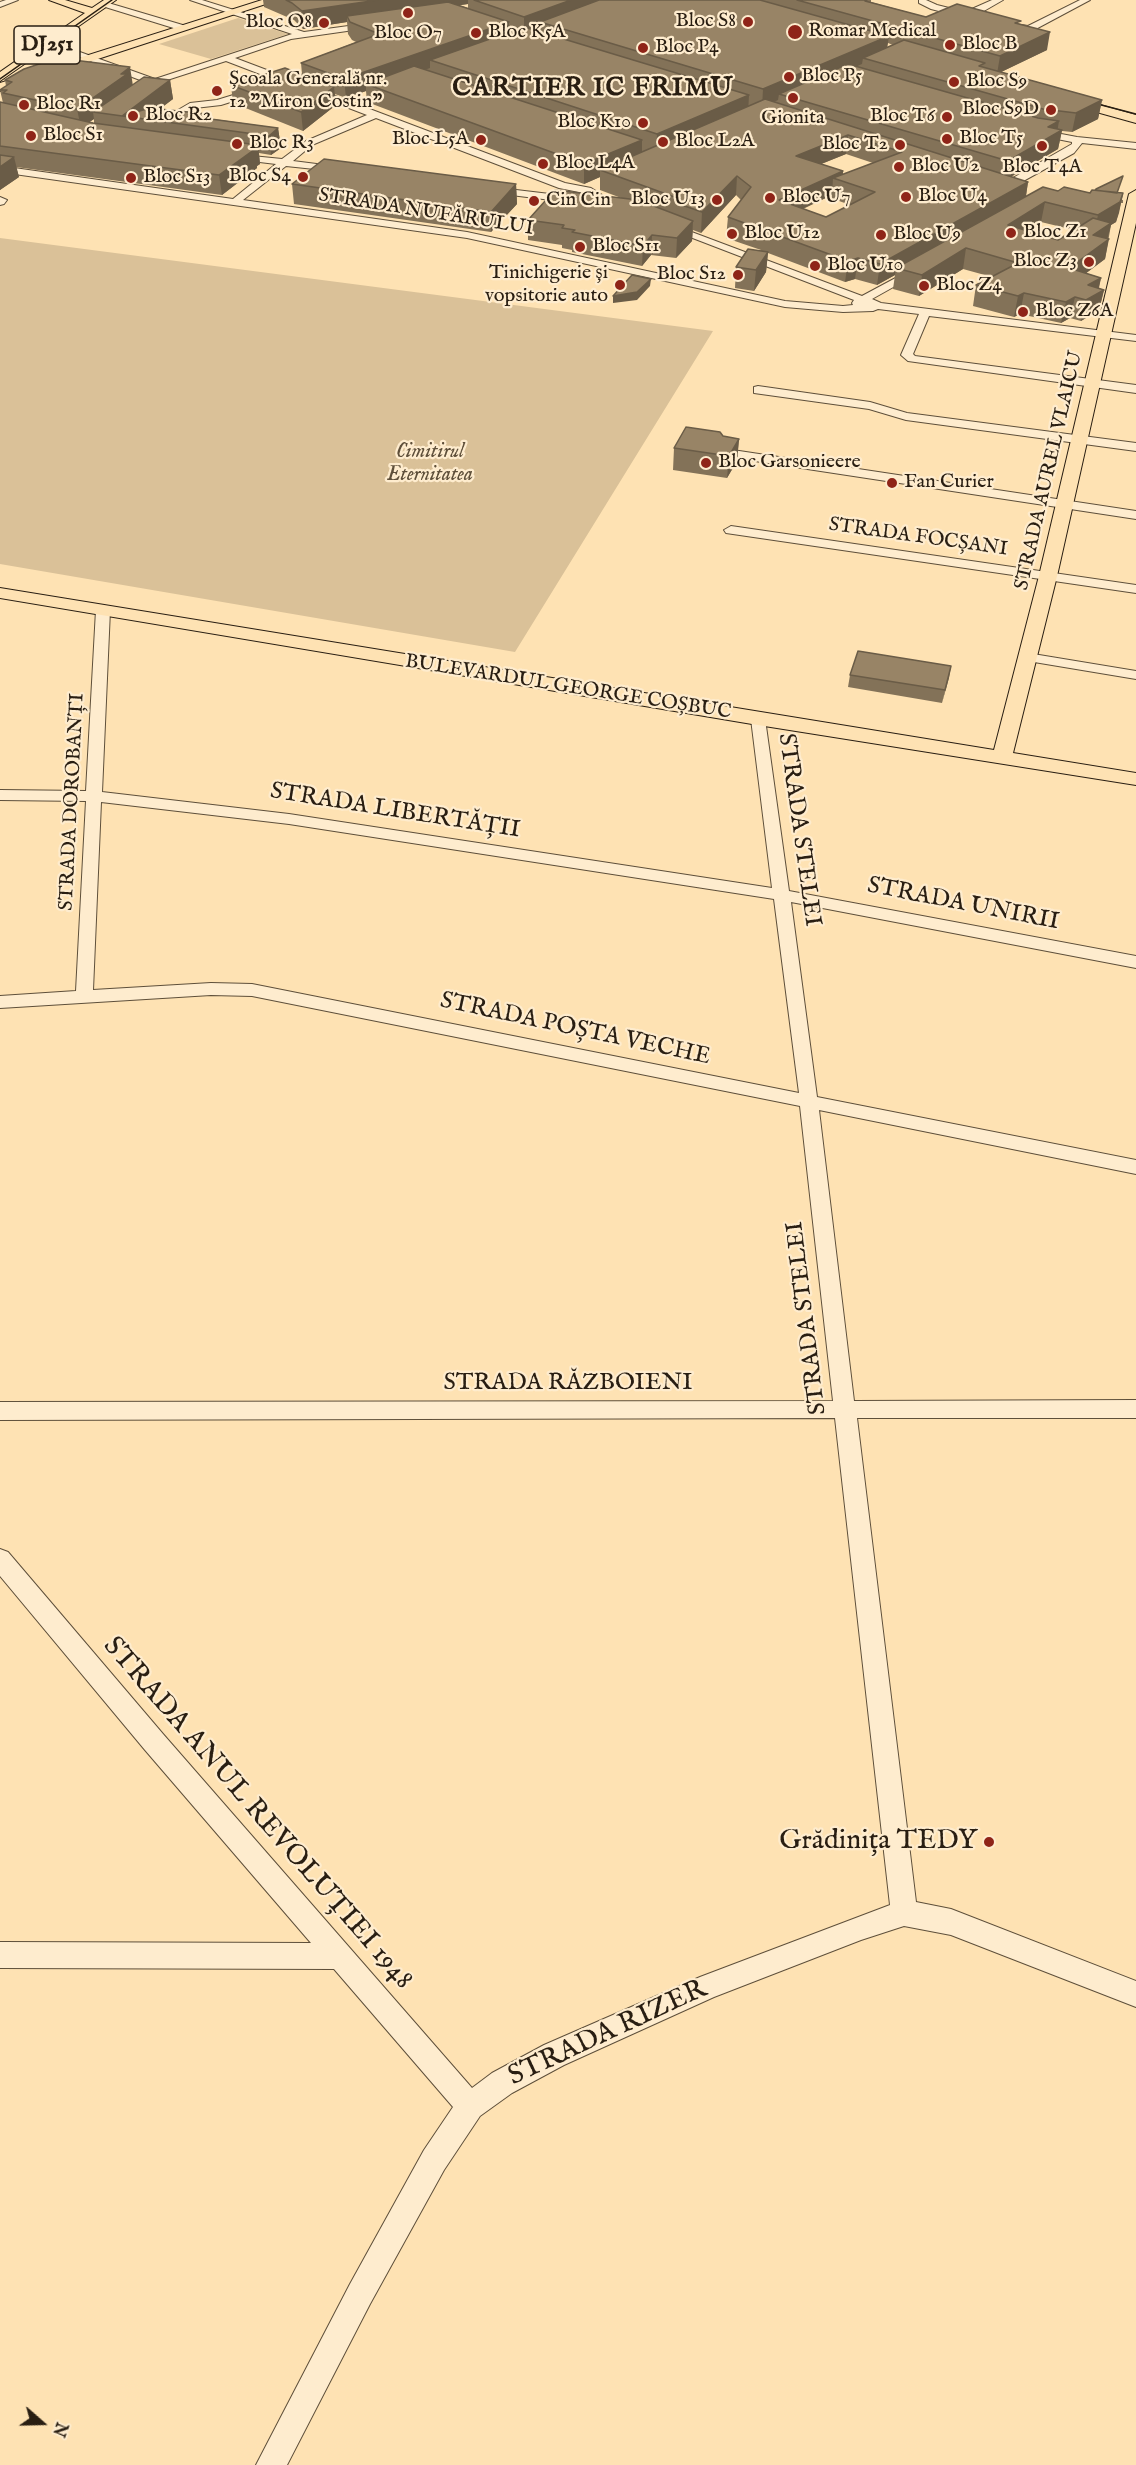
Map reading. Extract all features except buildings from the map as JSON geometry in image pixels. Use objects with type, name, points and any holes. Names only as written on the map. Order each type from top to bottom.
[{"type":"main road","points":[[54,0],[99,15]]},
{"type":"main road","name":"DJ251","points":[[0,87],[273,0]]},
{"type":"main road","name":"DJ251","points":[[0,77],[49,44],[99,15],[108,2]]},
{"type":"main road","points":[[1136,110],[1061,93],[1136,119]]},
{"type":"main road","name":"STRADA AUREL VLAICU","points":[[1002,756],[1048,576],[1079,440],[1126,210],[1136,194]]},
{"type":"main road","name":"BULEVARDUL GEORGE COȘBUC","points":[[0,593],[758,719],[1136,778]]},
{"type":"street","points":[[0,5],[14,0]]},
{"type":"street","points":[[194,0],[301,34]]},
{"type":"street","points":[[922,0],[934,7],[977,18]]},
{"type":"street","points":[[966,15],[999,0]]},
{"type":"street","points":[[1000,24],[1029,29],[1086,0]]},
{"type":"street","points":[[108,2],[183,28]]},
{"type":"street","points":[[131,99],[154,82],[301,34],[390,22]]},
{"type":"street","points":[[145,29],[163,35]]},
{"type":"street","points":[[340,29],[343,41]]},
{"type":"street","points":[[49,44],[154,82]]},
{"type":"street","points":[[226,58],[352,102],[375,115],[563,186],[587,190],[620,208],[481,188]]},
{"type":"street","points":[[212,122],[187,114],[183,110],[193,105],[218,103],[309,74]]},
{"type":"street","points":[[235,202],[282,162],[309,143],[375,115]]},
{"type":"street","points":[[1028,130],[1077,140],[1136,146]]},
{"type":"street","points":[[1022,193],[998,186],[1071,151],[1077,145],[1077,140]]},
{"type":"street","points":[[221,154],[351,171]]},
{"type":"street","name":"STRADA NUFĂRULUI","points":[[0,169],[467,235],[784,304],[843,309],[889,308]]},
{"type":"street","points":[[564,199],[598,185]]},
{"type":"street","points":[[661,224],[863,301],[889,308],[1136,338]]},
{"type":"street","name":"STRADA NUFĂRULUI","points":[[843,309],[863,301],[929,263]]},
{"type":"street","points":[[784,304],[803,302],[814,296],[818,290],[814,282]]},
{"type":"street","points":[[843,293],[874,294],[877,302],[889,308]]},
{"type":"street","points":[[925,312],[907,355],[912,359],[1136,389]]},
{"type":"street","points":[[758,390],[870,406],[906,416],[1136,447]]},
{"type":"street","points":[[726,453],[1136,515]]},
{"type":"street","name":"STRADA FOCȘANI","points":[[731,530],[1136,589]]},
{"type":"street","name":"STRADA DOROBANȚI","points":[[84,996],[103,610]]},
{"type":"street","points":[[1027,657],[1136,675]]},
{"type":"street","name":"STRADA STELEI","points":[[758,719],[809,1103],[904,1913]]},
{"type":"street","name":"STRADA LIBERTĂȚII","points":[[0,795],[94,796],[289,819],[782,895]]},
{"type":"street","name":"STRADA UNIRII","points":[[782,895],[1136,962]]},
{"type":"street","name":"STRADA POȘTA VECHE","points":[[0,1002],[211,989],[252,990],[1136,1167]]},
{"type":"street","name":"STRADA RĂZBOIENI","points":[[0,1411],[1136,1409]]},
{"type":"street","name":"STRADA ANUL REVOLUȚIEI 1948","points":[[0,1559],[161,1751],[470,2106]]},
{"type":"street","name":"STRADA RIZER","points":[[270,2465],[434,2160],[470,2106],[502,2083],[554,2055],[709,1986],[851,1930],[904,1913],[951,1922],[1136,1994]]},
{"type":"street","points":[[0,1955],[339,1956]]},
{"type":"green space","points":[[238,18],[288,34],[211,59],[159,44]]},
{"type":"green space","name":"Cimitirul Eternitatea","points":[[0,238],[713,331],[515,652],[0,564]]},
{"type":"tram line","points":[[0,79],[112,0]]},
{"type":"tram line","points":[[1086,101],[1136,114]]},
{"type":"place","name":"Bloc O7","points":[[408,13]]},
{"type":"place","name":"Bloc S8","points":[[748,22]]},
{"type":"place","name":"Bloc O8","points":[[324,23]]},
{"type":"place","name":"Romar Medical","points":[[795,32]]},
{"type":"place","name":"Bloc K5A","points":[[476,33]]},
{"type":"place","name":"Bloc B","points":[[950,45]]},
{"type":"place","name":"Bloc P4","points":[[643,48]]},
{"type":"place","name":"Bloc P5","points":[[789,77]]},
{"type":"place","name":"Bloc S9","points":[[954,82]]},
{"type":"place","name":"Școala Generală nr. 12 \"Miron Costin\"","points":[[217,91]]},
{"type":"place","name":"Gionita","points":[[793,98]]},
{"type":"place","name":"Bloc R1","points":[[24,105]]},
{"type":"place","name":"Bloc S9D","points":[[1051,110]]},
{"type":"place","name":"Bloc R2","points":[[133,116]]},
{"type":"place","name":"Bloc T6","points":[[947,117]]},
{"type":"place","name":"Bloc K10","points":[[643,123]]},
{"type":"place","name":"Bloc S1","points":[[31,136]]},
{"type":"place","name":"Bloc T5","points":[[947,139]]},
{"type":"place","name":"Bloc L5A","points":[[481,140]]},
{"type":"place","name":"Bloc L2A","points":[[663,142]]},
{"type":"place","name":"Bloc R3","points":[[237,144]]},
{"type":"place","name":"Bloc T2","points":[[900,145]]},
{"type":"place","name":"Bloc T4A","points":[[1042,146]]},
{"type":"place","name":"Bloc L4A","points":[[543,164]]},
{"type":"place","name":"Bloc U2","points":[[899,167]]},
{"type":"place","name":"Bloc S4","points":[[303,177]]},
{"type":"place","name":"Bloc S13","points":[[131,178]]},
{"type":"place","name":"Bloc U4","points":[[906,197]]},
{"type":"place","name":"Bloc U7","points":[[770,198]]},
{"type":"place","name":"Bloc U13","points":[[717,200]]},
{"type":"place","name":"Cin Cin","points":[[534,201]]},
{"type":"place","name":"Bloc Z1","points":[[1011,233]]},
{"type":"place","name":"Bloc U12","points":[[732,234]]},
{"type":"place","name":"Bloc U9","points":[[881,235]]},
{"type":"place","name":"Bloc S11","points":[[580,247]]},
{"type":"place","name":"Bloc Z3","points":[[1089,262]]},
{"type":"place","name":"Bloc U10","points":[[815,266]]},
{"type":"place","name":"Bloc S12","points":[[738,275]]},
{"type":"place","name":"Tinichigerie și vopsitorie auto","points":[[620,285]]},
{"type":"place","name":"Bloc Z4","points":[[924,286]]},
{"type":"place","name":"Bloc Z6A","points":[[1023,312]]},
{"type":"place","name":"Bloc Garsonieere","points":[[706,463]]},
{"type":"place","name":"Fan Curier","points":[[892,483]]},
{"type":"place","name":"Grădinița TEDY","points":[[989,1842]]},
{"type":"district","name":"CARTIER IC FRIMU","points":[[593,90]]}]
